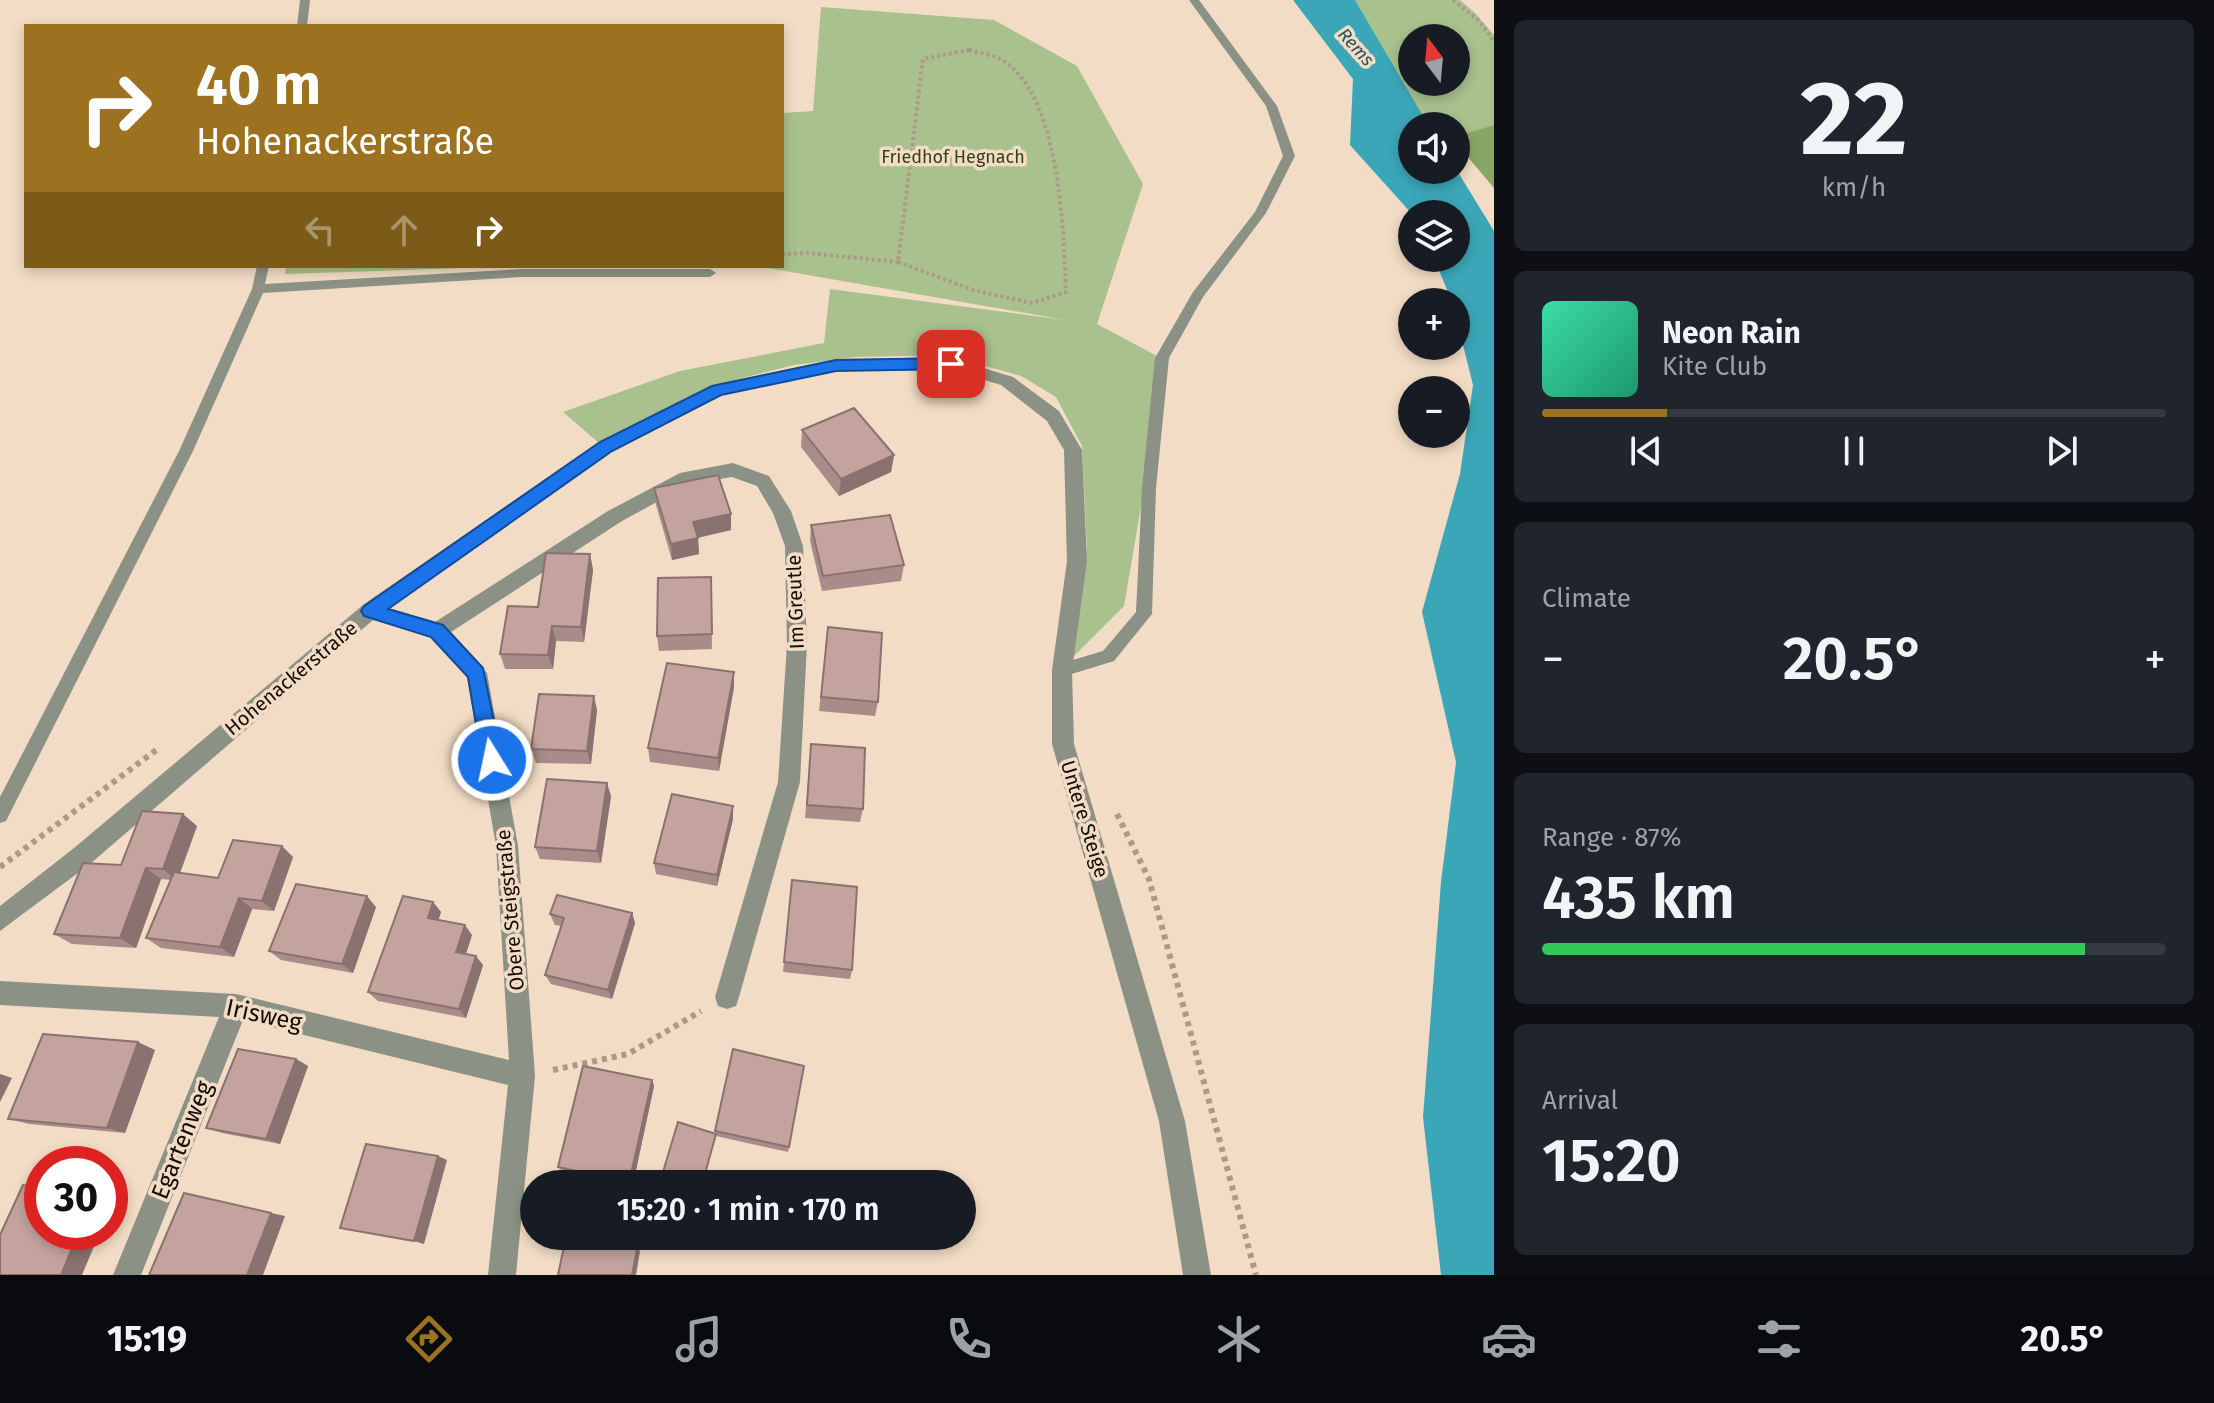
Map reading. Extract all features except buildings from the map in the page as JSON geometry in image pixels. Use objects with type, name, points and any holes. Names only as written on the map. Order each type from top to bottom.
[{"type":"street","name":"Hohenackerstraße","points":[[0,920],[82,856],[370,611],[606,446],[717,390],[836,365],[951,364],[1007,381]]},
{"type":"street","name":"Untere Steige","points":[[1007,381],[1053,416],[1073,450],[1077,561],[1062,670],[1063,744],[1172,1121],[1197,1275]]},
{"type":"street","name":"Im Greutle","points":[[437,631],[615,516],[686,478],[733,470],[763,481],[782,511],[794,546],[797,644],[789,782],[727,997]]},
{"type":"street","name":"Obere Steigstraße","points":[[370,611],[437,631],[477,673],[507,846],[522,1076],[502,1275]]},
{"type":"street","name":"Irisweg","points":[[0,993],[236,1006],[522,1076]]},
{"type":"street","name":"Egartenweg","points":[[127,1275],[236,1006]]},
{"type":"lane","points":[[302,24],[305,0]]},
{"type":"lane","points":[[1062,670],[1108,656],[1144,614],[1149,488],[1162,358],[1198,295],[1260,213],[1289,156],[1271,106],[1194,0]]},
{"type":"lane","points":[[0,815],[186,451],[258,289],[263,268]]},
{"type":"lane","points":[[258,289],[522,273],[710,273]]},
{"type":"path","points":[[1453,0],[1478,20],[1494,41]]},
{"type":"path","points":[[784,254],[808,253],[898,262],[973,290],[1032,303],[1066,292],[1060,193],[1046,119],[1027,85],[1006,62],[975,50],[942,51],[923,59],[898,262]]},
{"type":"path","points":[[1115,811],[1149,879],[1256,1275]]},
{"type":"path","points":[[522,1076],[628,1054],[727,997]]},
{"type":"green space","points":[[1355,0],[1460,0],[1475,13],[1494,35],[1494,125],[1470,132],[1470,112],[1421,112],[1411,96],[1470,96],[1470,24],[1398,24],[1398,73]]},
{"type":"green space","name":"Friedhof Hegnach","points":[[821,7],[994,20],[1077,66],[1143,184],[1097,324],[1157,356],[1144,489],[1124,606],[1068,662],[1087,549],[1082,446],[1056,397],[1021,376],[947,355],[855,357],[794,365],[719,384],[599,443],[563,412],[680,371],[824,343],[830,289],[1066,320],[767,268],[784,268],[784,113],[813,111]]},
{"type":"green space","points":[[1494,125],[1494,188],[1470,160],[1470,132]]},
{"type":"green space","points":[[286,268],[467,268],[285,274]]},
{"type":"water","name":"Rems","points":[[1293,0],[1355,0],[1398,73],[1398,96],[1411,96],[1421,112],[1398,112],[1398,184],[1465,184],[1494,231],[1494,1275],[1441,1275],[1423,1117],[1441,882],[1456,762],[1422,612],[1460,474],[1464,448],[1470,448],[1473,385],[1467,360],[1470,360],[1470,288],[1446,288],[1440,272],[1470,272],[1470,200],[1399,200],[1350,145],[1353,79]]},
{"type":"route","points":[[492,760],[477,673],[437,631],[370,611],[606,446],[717,390],[836,365],[951,364]]}]
